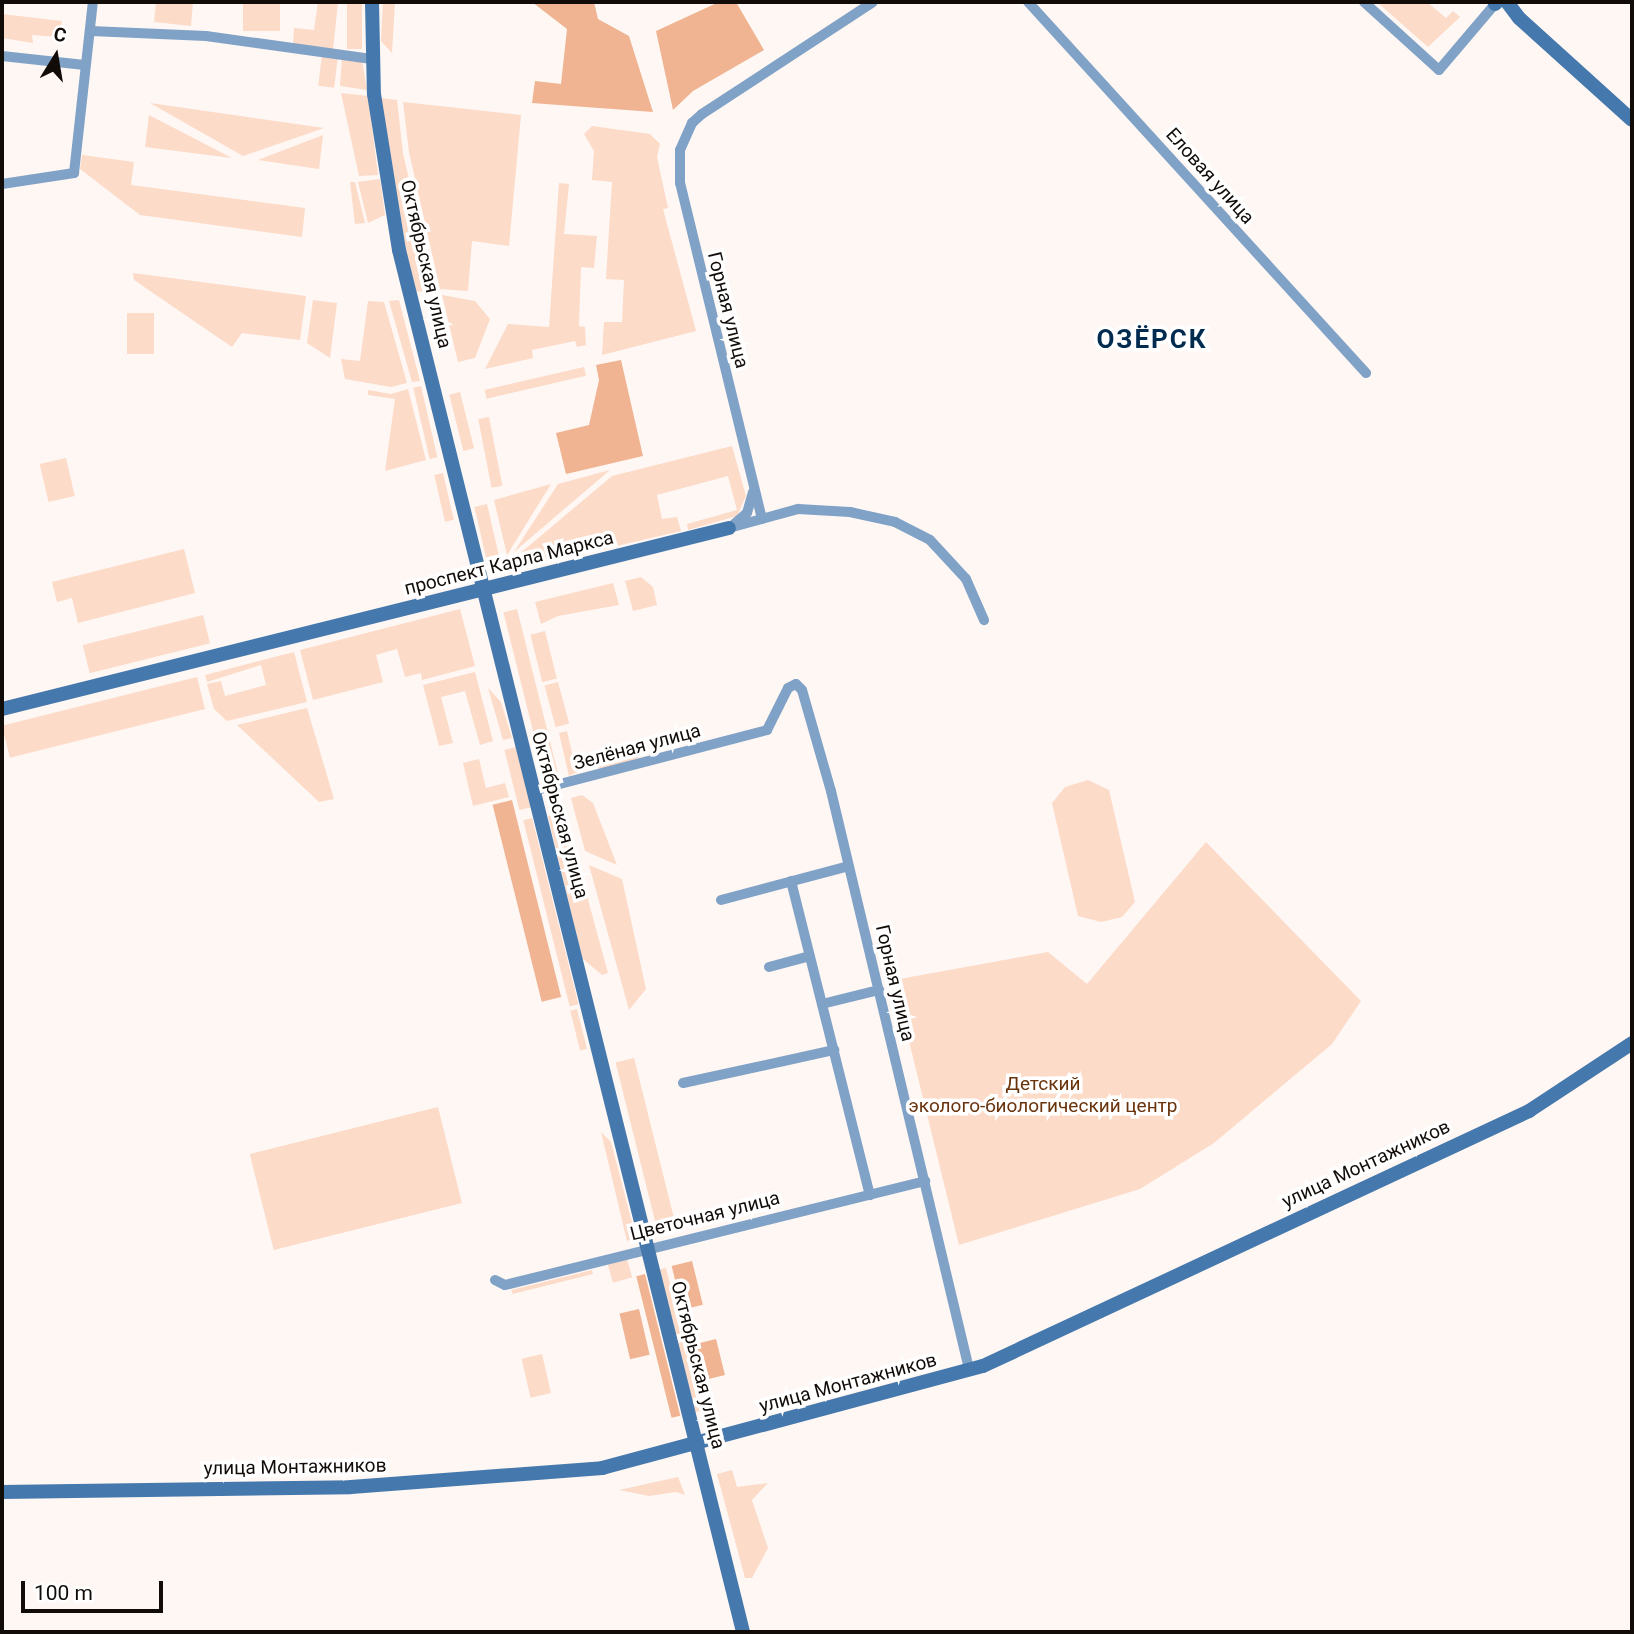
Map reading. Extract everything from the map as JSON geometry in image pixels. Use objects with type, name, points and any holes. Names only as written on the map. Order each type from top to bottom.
[{"type":"street","points":[[2,184],[74,173],[93,2]]},
{"type":"street","name":"Октябрьская улица","points":[[372,2],[371,59],[399,250],[743,1632]]},
{"type":"street","name":"Горная улица","points":[[762,519],[680,183],[680,149],[692,123],[702,114],[873,2]]},
{"type":"street","name":"Еловая улица","points":[[1028,2],[1366,373]]},
{"type":"street","points":[[1364,2],[1439,70],[1497,2],[1519,18],[1632,120]]},
{"type":"street","points":[[91,31],[206,36],[371,59]]},
{"type":"street","points":[[2,56],[85,65]]},
{"type":"street","points":[[730,528],[751,505],[753,484]]},
{"type":"street","name":"проспект Карла Маркса","points":[[2,709],[798,509],[850,512],[895,522],[930,540],[966,579],[984,620]]},
{"type":"street","name":"Горная улица","points":[[750,735],[767,730],[791,685],[802,690],[815,728],[849,866],[969,1369]]},
{"type":"street","name":"Зелёная улица","points":[[533,792],[750,735]]},
{"type":"street","points":[[721,900],[849,866]]},
{"type":"street","points":[[791,881],[870,1195]]},
{"type":"street","points":[[769,967],[810,956]]},
{"type":"street","points":[[822,1004],[879,990]]},
{"type":"street","name":"улица Монтажников","points":[[2,1492],[351,1488],[602,1468],[969,1369],[1058,1333],[1229,1248],[1529,1111],[1632,1042]]},
{"type":"street","points":[[682,1083],[834,1050]]},
{"type":"street","name":"Цветочная улица","points":[[495,1280],[505,1285],[649,1247],[925,1181]]},
{"type":"green space","points":[[156,2],[193,2],[191,26],[154,22]]},
{"type":"green space","points":[[243,2],[280,2],[280,31],[243,31]]},
{"type":"green space","points":[[318,2],[338,2],[333,50],[293,45],[294,28],[314,30]]},
{"type":"green space","points":[[347,2],[362,2],[362,49],[347,49]]},
{"type":"green space","points":[[383,2],[395,2],[392,53],[381,41]]},
{"type":"green space","points":[[1377,2],[1427,2],[1446,18],[1453,11],[1460,17],[1428,47]]},
{"type":"green space","points":[[2,14],[62,21],[59,37],[32,35],[33,43],[2,38]]},
{"type":"green space","points":[[322,55],[338,57],[334,88],[318,86]]},
{"type":"green space","points":[[342,57],[362,60],[367,90],[340,86]]},
{"type":"green space","points":[[341,93],[368,96],[378,175],[359,176]]},
{"type":"green space","points":[[381,98],[397,100],[403,153],[434,290],[413,292]]},
{"type":"green space","points":[[403,102],[521,115],[509,246],[472,241],[468,291],[440,289],[409,152]]},
{"type":"green space","points":[[150,103],[324,128],[243,156]]},
{"type":"green space","points":[[149,115],[232,158],[145,147]]},
{"type":"green space","points":[[592,126],[650,134],[660,144],[657,157],[668,208],[663,209],[696,331],[602,355],[604,322],[622,322],[624,280],[606,279],[612,182],[592,180],[594,151],[584,134]]},
{"type":"green space","points":[[323,135],[319,169],[258,160]]},
{"type":"green space","points":[[82,155],[134,162],[131,185],[305,208],[302,237],[140,215],[80,169]]},
{"type":"green space","points":[[380,179],[385,215],[368,223],[358,182]]},
{"type":"green space","points":[[350,182],[355,182],[365,223],[355,224]]},
{"type":"green space","points":[[559,183],[569,184],[564,234],[597,236],[594,268],[581,267],[579,326],[585,327],[586,345],[577,347],[575,341],[532,350],[533,358],[485,369],[508,324],[549,327]]},
{"type":"green space","points":[[133,273],[306,296],[300,340],[242,333],[232,347],[134,280]]},
{"type":"green space","points":[[442,295],[475,301],[490,319],[475,358],[458,362]]},
{"type":"green space","points":[[313,300],[337,303],[330,358],[307,343]]},
{"type":"green space","points":[[399,300],[420,381],[412,382],[389,301]]},
{"type":"green space","points":[[368,301],[384,302],[407,383],[391,387],[345,379],[341,359],[360,361]]},
{"type":"green space","points":[[127,313],[154,313],[154,354],[127,354]]},
{"type":"green space","points":[[584,367],[586,376],[487,399],[485,390]]},
{"type":"green space","points":[[421,386],[437,457],[430,459],[413,388]]},
{"type":"green space","points":[[408,389],[426,460],[385,471],[395,399],[368,395],[368,390],[391,394]]},
{"type":"green space","points":[[460,392],[474,448],[463,451],[449,395]]},
{"type":"green space","points":[[489,417],[502,486],[492,488],[478,419]]},
{"type":"green space","points":[[732,446],[746,496],[737,516],[688,530],[687,524],[737,510],[728,476],[657,495],[662,519],[677,517],[681,531],[513,570],[511,561],[612,476]]},
{"type":"green space","points":[[66,458],[75,496],[48,502],[40,464]]},
{"type":"green space","points":[[610,470],[514,552],[558,484]]},
{"type":"green space","points":[[443,473],[454,520],[445,522],[434,475]]},
{"type":"green space","points":[[551,484],[507,555],[494,500]]},
{"type":"green space","points":[[487,504],[499,558],[487,561],[474,507]]},
{"type":"green space","points":[[184,549],[195,593],[78,623],[72,598],[57,602],[52,582]]},
{"type":"green space","points":[[641,577],[653,587],[657,605],[633,611],[625,581]]},
{"type":"green space","points":[[613,583],[619,605],[558,616],[541,624],[535,602]]},
{"type":"green space","points":[[460,609],[475,666],[422,680],[421,673],[405,677],[397,649],[376,655],[383,682],[313,700],[300,650]]},
{"type":"green space","points":[[517,609],[559,776],[545,779],[503,612]]},
{"type":"green space","points":[[203,615],[210,643],[90,673],[83,645]]},
{"type":"green space","points":[[545,631],[557,679],[542,682],[530,635]]},
{"type":"green space","points":[[294,652],[307,702],[227,721],[214,709],[207,684],[221,681],[225,696],[266,685],[261,665],[207,682],[205,675]]},
{"type":"green space","points":[[475,672],[493,741],[480,745],[465,691],[441,697],[453,743],[439,746],[423,685]]},
{"type":"green space","points":[[197,677],[205,709],[10,758],[2,726]]},
{"type":"green space","points":[[558,682],[569,724],[556,727],[544,686]]},
{"type":"green space","points":[[488,688],[501,702],[512,738],[503,740]]},
{"type":"green space","points":[[307,708],[334,799],[319,802],[237,725]]},
{"type":"green space","points":[[567,731],[575,766],[582,764],[583,769],[569,776],[559,733]]},
{"type":"green space","points":[[516,747],[531,807],[519,810],[504,750]]},
{"type":"green space","points":[[605,752],[608,761],[638,754],[639,761],[599,770],[593,754]]},
{"type":"green space","points":[[479,759],[486,788],[505,783],[509,797],[473,806],[463,763]]},
{"type":"green space","points":[[1088,780],[1109,790],[1135,902],[1122,917],[1101,922],[1078,916],[1052,803],[1065,787]]},
{"type":"green space","points":[[582,795],[593,803],[617,865],[585,851],[571,798]]},
{"type":"green space","points":[[555,815],[566,819],[608,973],[602,975],[582,958],[548,816]]},
{"type":"green space","points":[[532,818],[578,1004],[570,1006],[523,820]]},
{"type":"green space","name":"Детский эколого-биологический центр","points":[[1206,842],[1361,1001],[1332,1044],[1214,1143],[1140,1189],[959,1245],[894,980],[1048,952],[1087,984]]},
{"type":"green space","points":[[589,865],[622,879],[646,989],[629,1010]]},
{"type":"green space","points":[[577,1009],[587,1049],[580,1050],[570,1011]]},
{"type":"green space","points":[[634,1058],[676,1227],[658,1231],[616,1063]]},
{"type":"green space","points":[[438,1107],[462,1203],[274,1250],[250,1154]]},
{"type":"green space","points":[[601,1132],[611,1142],[636,1238],[627,1241]]},
{"type":"green space","points":[[627,1259],[632,1277],[613,1283],[608,1265]]},
{"type":"green space","points":[[666,1268],[702,1411],[693,1413],[657,1270]]},
{"type":"green space","points":[[592,1270],[593,1274],[512,1294],[511,1290]]},
{"type":"green space","points":[[542,1354],[551,1393],[531,1398],[522,1359]]},
{"type":"green space","points":[[732,1470],[737,1487],[768,1483],[752,1500],[768,1548],[752,1578],[745,1578],[717,1474]]},
{"type":"green space","points":[[678,1477],[685,1495],[676,1492],[649,1496],[619,1490]]},
{"type":"shaded area","points":[[532,2],[594,2],[598,19],[629,36],[653,112],[532,103],[535,81],[561,84],[567,29]]},
{"type":"shaded area","points":[[719,2],[736,2],[764,50],[693,91],[673,110],[656,31]]},
{"type":"shaded area","points":[[621,360],[643,456],[566,474],[556,433],[589,425],[599,380],[596,365]]},
{"type":"shaded area","points":[[512,800],[561,997],[542,1002],[493,805]]},
{"type":"shaded area","points":[[692,1261],[703,1305],[683,1310],[672,1266]]},
{"type":"shaded area","points":[[645,1274],[680,1416],[672,1418],[636,1276]]},
{"type":"shaded area","points":[[639,1309],[650,1355],[630,1359],[620,1313]]},
{"type":"shaded area","points":[[716,1339],[725,1375],[701,1381],[692,1345]]},
{"type":"district","name":"ОЗЁРСК","points":[[1152,340]]}]
